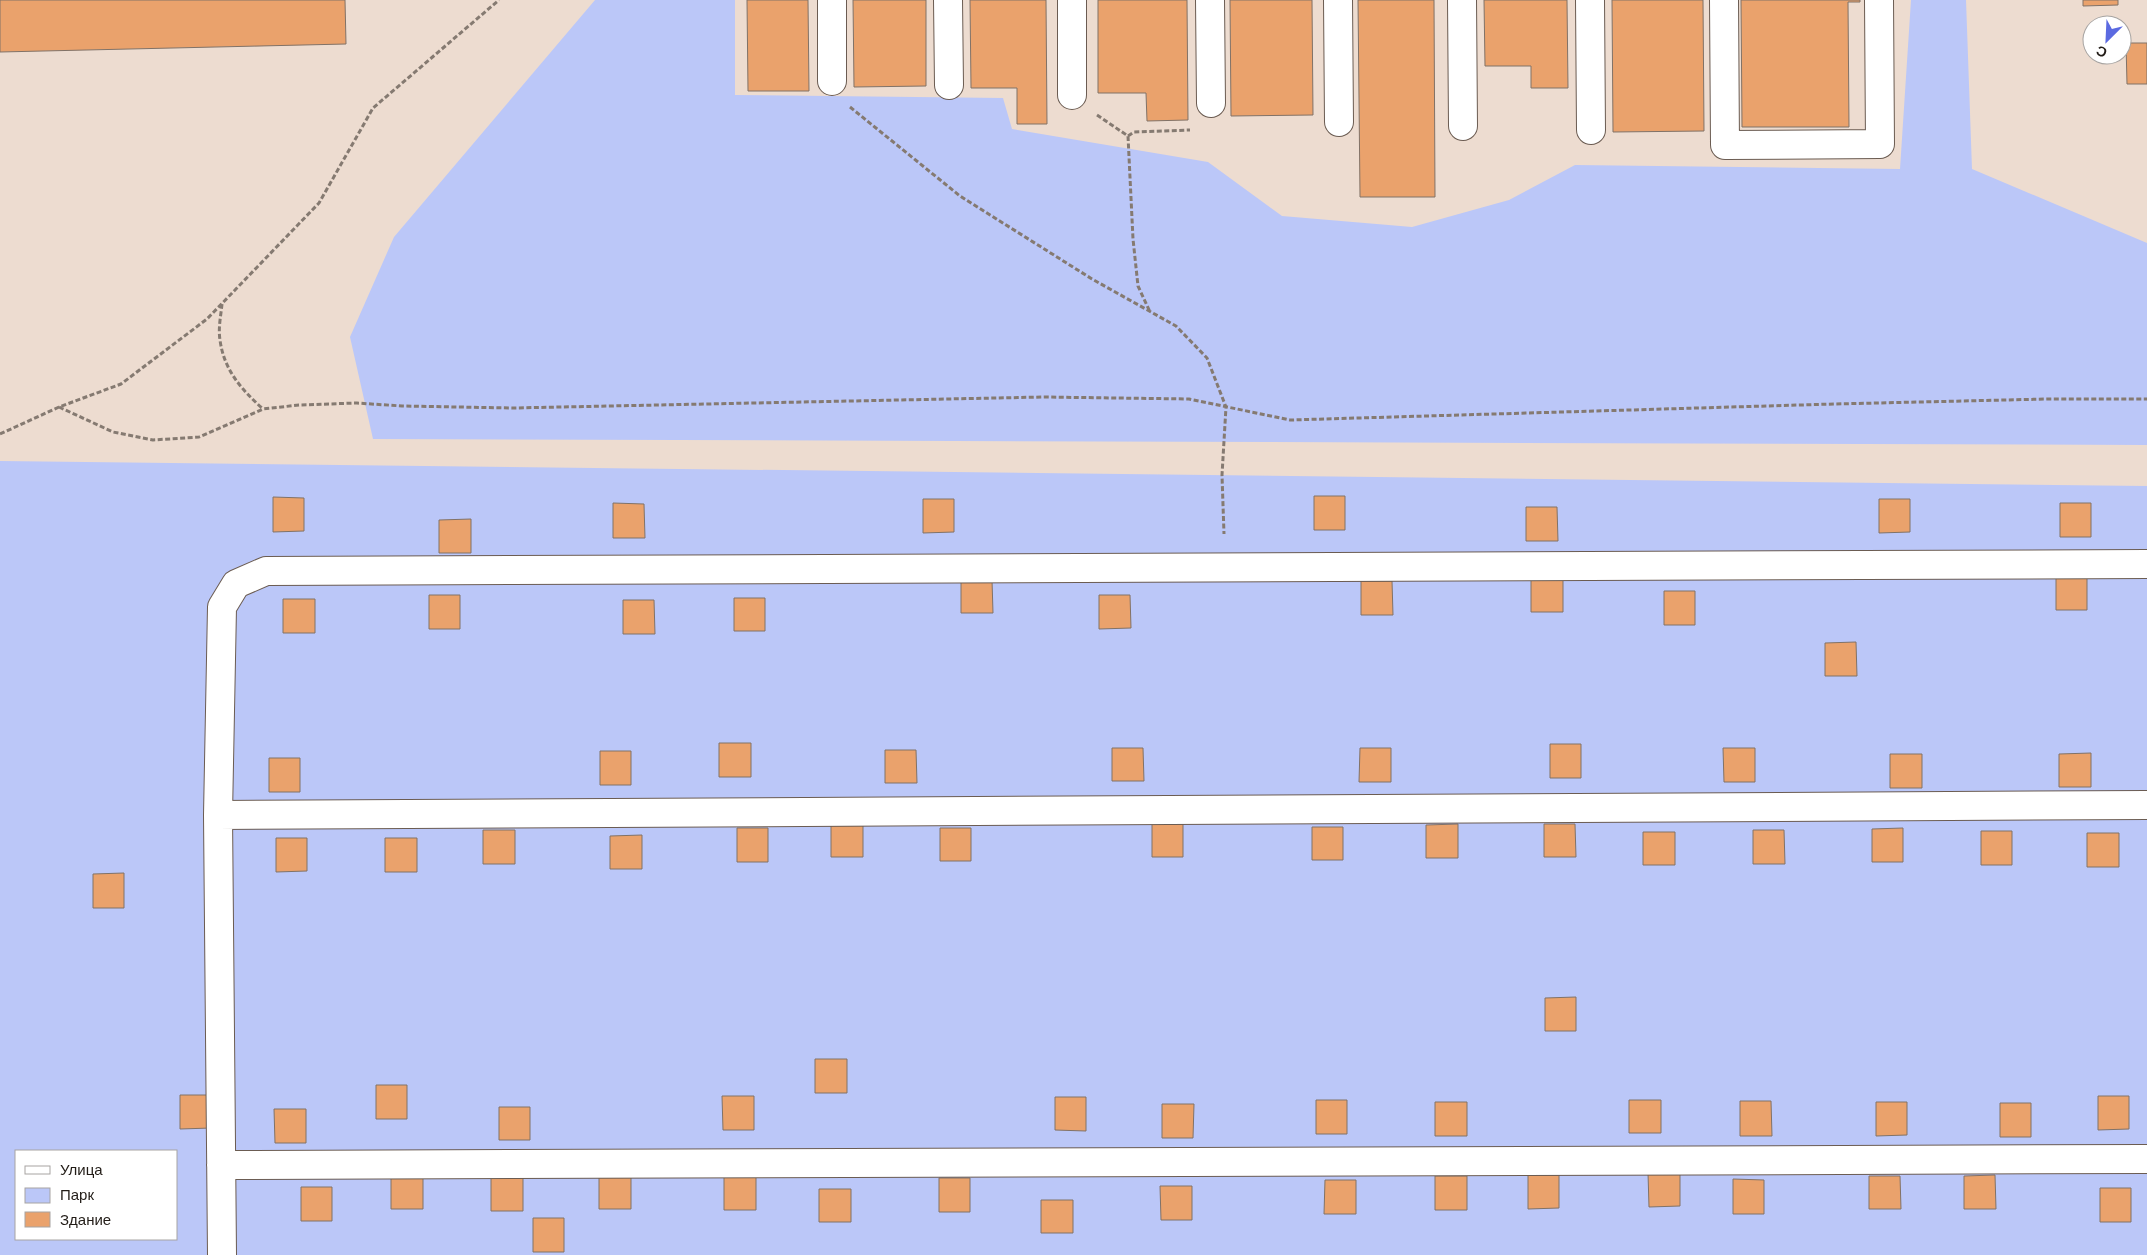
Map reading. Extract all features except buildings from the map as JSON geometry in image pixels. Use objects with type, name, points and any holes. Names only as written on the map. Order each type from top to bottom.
[{"type":"lane","points":[[832,0],[832,82]]},
{"type":"lane","points":[[948,0],[949,85]]},
{"type":"lane","points":[[1072,0],[1072,95]]},
{"type":"lane","points":[[1210,0],[1211,103]]},
{"type":"lane","points":[[1338,0],[1339,122]]},
{"type":"lane","points":[[1462,0],[1462,126]]},
{"type":"lane","points":[[1590,0],[1591,130]]},
{"type":"lane","points":[[1724,0],[1725,145],[1880,144],[1879,0]]},
{"type":"lane","points":[[222,1255],[218,815],[222,606],[236,584],[266,571],[2147,564]]},
{"type":"lane","points":[[218,815],[2147,806]]},
{"type":"lane","points":[[221,1165],[2147,1159]]},
{"type":"path","points":[[0,434],[59,407],[121,384],[207,319],[319,203],[373,108],[499,0]]},
{"type":"path","points":[[832,82],[851,110],[960,196],[1092,279],[1176,326],[1207,358],[1226,407],[1222,475],[1224,567]]},
{"type":"path","points":[[1072,95],[1128,136]]},
{"type":"path","points":[[1128,136],[1134,132],[1195,130],[1204,124],[1211,103]]},
{"type":"path","points":[[1128,136],[1133,240],[1138,286],[1150,312]]},
{"type":"path","points":[[222,304],[220,339],[228,368],[242,390],[263,409]]},
{"type":"path","points":[[59,407],[113,432],[152,440],[199,438],[263,409],[299,405],[356,403],[512,408],[1044,397],[1189,399],[1290,420],[1854,404],[2147,398]]},
{"type":"green space","points":[[595,0],[735,0],[735,95],[1003,98],[1012,129],[1208,162],[1282,216],[1412,227],[1509,200],[1575,165],[1900,169],[1911,0],[1966,0],[1972,169],[2147,243],[2147,445],[373,439],[350,337],[394,237]]},
{"type":"green space","points":[[0,461],[2147,486],[2147,1255],[0,1255]]}]
